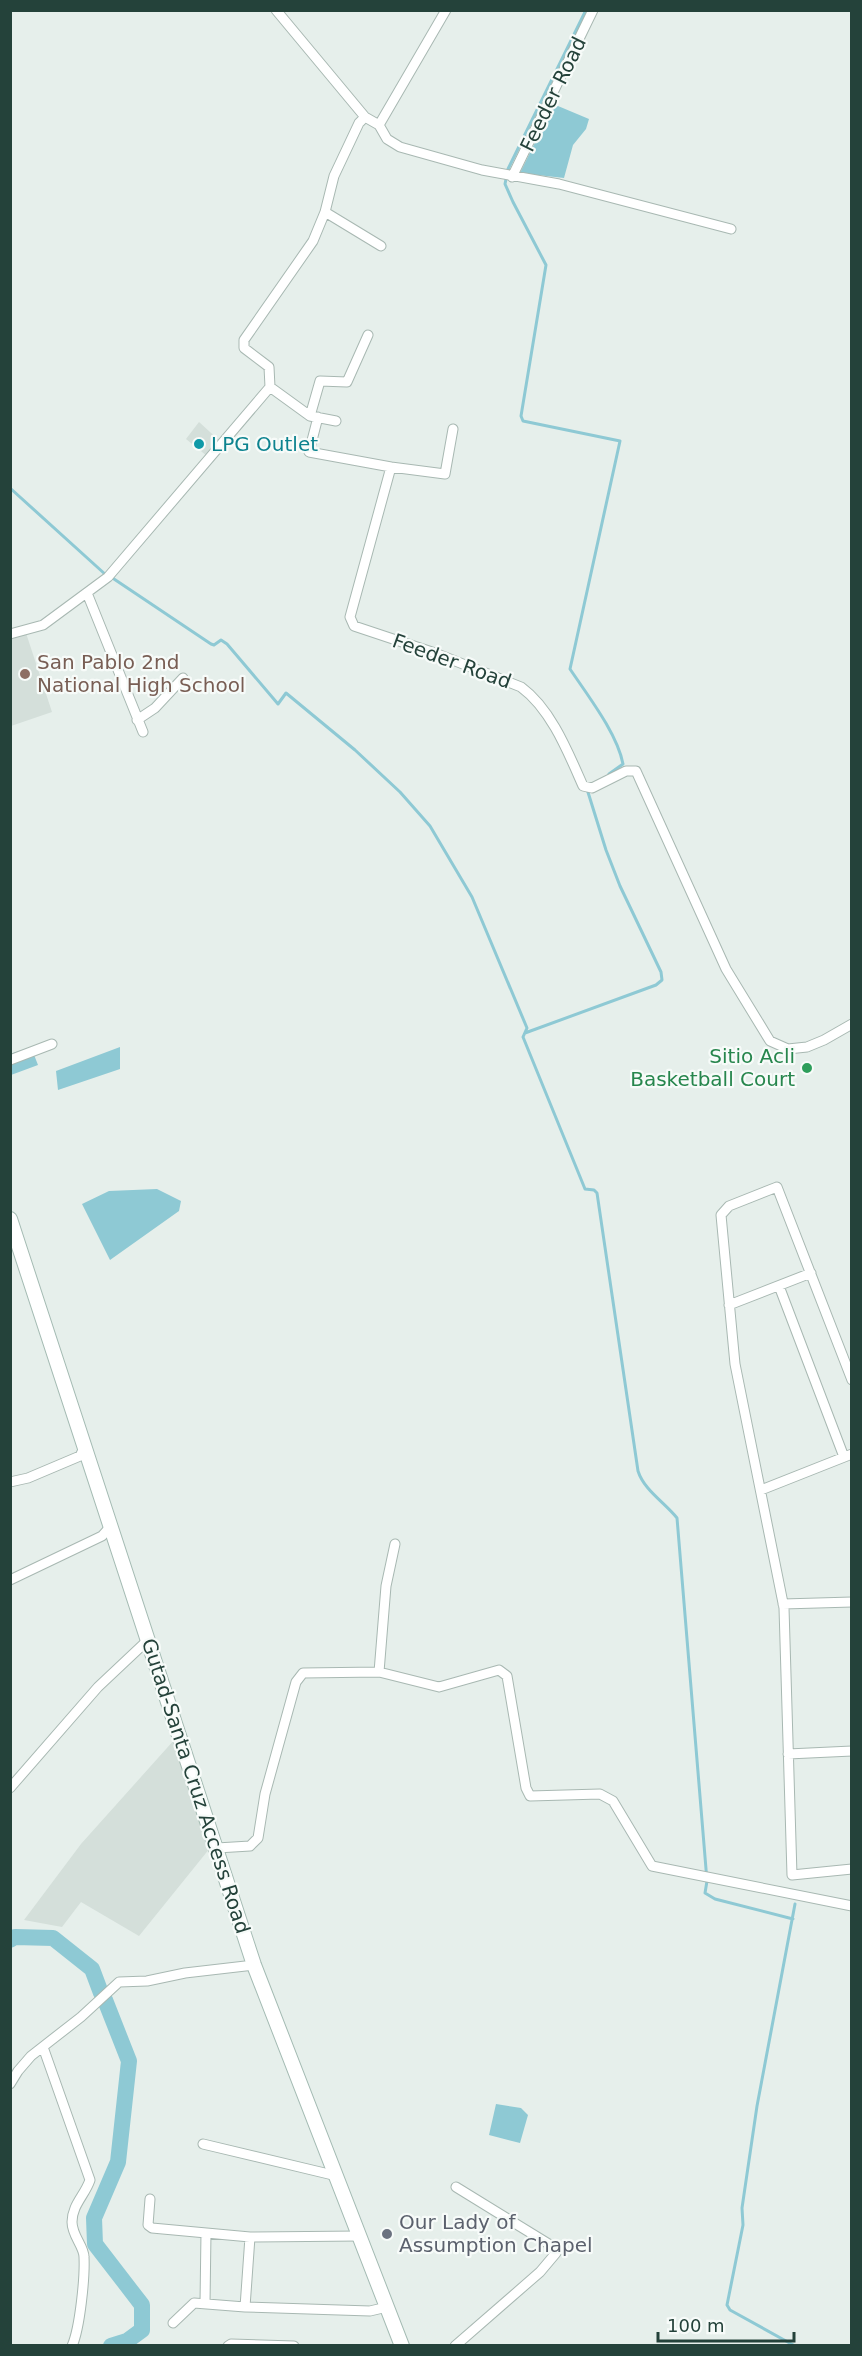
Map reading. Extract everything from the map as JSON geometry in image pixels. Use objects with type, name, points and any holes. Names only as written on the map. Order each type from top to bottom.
[{"type":"main road","name":"Gutad-Santa Cruz Access Road","points":[[10,1219],[254,1965],[402,2346]]},
{"type":"street","points":[[276,10],[365,117],[379,125],[387,139],[399,147],[508,176],[568,187],[731,229]]},
{"type":"street","points":[[379,125],[446,10]]},
{"type":"street","name":"Feeder Road","points":[[508,176],[593,10]]},
{"type":"street","points":[[10,634],[43,625],[108,577],[270,387],[269,367],[244,348],[244,340],[313,241],[325,212],[334,176],[359,123],[365,117]]},
{"type":"street","points":[[325,212],[381,246]]},
{"type":"street","points":[[368,335],[347,382],[320,381],[309,452],[445,474],[453,429]]},
{"type":"street","points":[[270,387],[314,416],[336,421]]},
{"type":"street","name":"Feeder Road","points":[[391,467],[350,617],[354,626],[435,653],[521,687],[532,695],[542,708],[569,753],[583,786],[592,788],[626,771],[636,771],[726,969],[770,1041],[789,1049],[807,1047],[852,1024]]},
{"type":"street","points":[[87,593],[143,732]]},
{"type":"street","points":[[137,720],[155,708],[183,678]]},
{"type":"street","points":[[10,1060],[52,1044]]},
{"type":"street","points":[[852,1380],[777,1187],[729,1206],[722,1215],[735,1364],[783,1604],[792,1875],[852,1869]]},
{"type":"street","points":[[729,1305],[811,1274]]},
{"type":"street","points":[[761,1490],[848,1456],[779,1286]]},
{"type":"street","points":[[10,1482],[28,1478],[80,1456],[85,1446]]},
{"type":"street","points":[[10,1580],[102,1536],[111,1526]]},
{"type":"street","points":[[379,1672],[386,1586],[395,1544]]},
{"type":"street","points":[[783,1604],[852,1602]]},
{"type":"street","points":[[10,1788],[98,1687],[148,1639]]},
{"type":"street","points":[[217,1848],[250,1846],[258,1838],[265,1794],[296,1682],[303,1673],[379,1672],[439,1687],[496,1669],[503,1671],[507,1676],[527,1793],[535,1797],[604,1795],[613,1801],[649,1864],[698,1877],[852,1906]]},
{"type":"street","points":[[788,1754],[852,1751]]},
{"type":"street","points":[[10,2084],[18,2071],[43,2047],[119,1983],[254,1965]]},
{"type":"street","points":[[43,2047],[90,2180],[75,2207],[72,2221],[73,2232],[84,2255],[78,2330],[72,2346]]},
{"type":"street","points":[[203,2144],[337,2176]]},
{"type":"street","points":[[455,2346],[540,2272],[556,2253],[552,2246],[456,2187]]},
{"type":"street","points":[[150,2199],[148,2225],[152,2228],[250,2237],[360,2236]]},
{"type":"street","points":[[205,2303],[206,2233]]},
{"type":"street","points":[[245,2307],[250,2237]]},
{"type":"street","points":[[173,2322],[194,2303],[370,2311],[387,2307]]},
{"type":"street","points":[[228,2346],[259,2343],[294,2346]]},
{"type":"shaded area","points":[[199,422],[221,442],[207,456],[186,439]]},
{"type":"shaded area","name":"San Pablo 2nd National High School","points":[[25,630],[52,712],[11,726],[11,635]]},
{"type":"shaded area","points":[[175,1739],[210,1848],[139,1936],[81,1902],[62,1927],[24,1920],[81,1844]]},
{"type":"water","points":[[558,106],[589,119],[586,129],[573,145],[564,178],[520,173],[552,108]]},
{"type":"water","points":[[31,1047],[38,1065],[11,1075],[10,1054]]},
{"type":"water","points":[[120,1047],[120,1069],[58,1090],[56,1071]]},
{"type":"water","points":[[157,1189],[181,1201],[179,1211],[110,1260],[82,1204],[109,1191]]},
{"type":"water","points":[[496,2104],[521,2108],[528,2115],[520,2143],[489,2135]]},
{"type":"waterway","points":[[586,10],[508,169],[505,184],[546,265],[521,416],[523,421],[620,441],[570,669],[601,715],[620,752],[623,764],[609,774]]},
{"type":"waterway","points":[[10,488],[106,575]]},
{"type":"waterway","points":[[111,577],[211,644],[214,645],[221,640],[227,644],[278,704],[286,693],[355,750],[400,792],[430,826],[472,897],[527,1028],[523,1037],[585,1189],[594,1190],[597,1193],[638,1471],[650,1490],[677,1518],[707,1881],[705,1893],[715,1899],[793,1919]]},
{"type":"waterway","points":[[525,1033],[656,985],[662,980],[661,972],[620,886],[587,789]]},
{"type":"waterway","points":[[795,1904],[757,2106],[742,2208],[743,2225],[727,2305],[730,2310],[795,2346]]},
{"type":"waterway","points":[[10,1940],[15,1937],[53,1938],[92,1969],[101,1993]]},
{"type":"waterway","points":[[105,2000],[129,2061],[118,2162],[94,2218],[95,2244],[142,2305],[142,2330],[127,2341],[111,2346]]},
{"type":"place","name":"LPG Outlet","points":[[199,444]]},
{"type":"place","name":"San Pablo 2nd National High School","points":[[25,674]]},
{"type":"place","name":"Sitio Acli Basketball Court","points":[[807,1068]]},
{"type":"place","name":"Our Lady of Assumption Chapel","points":[[387,2234]]}]
